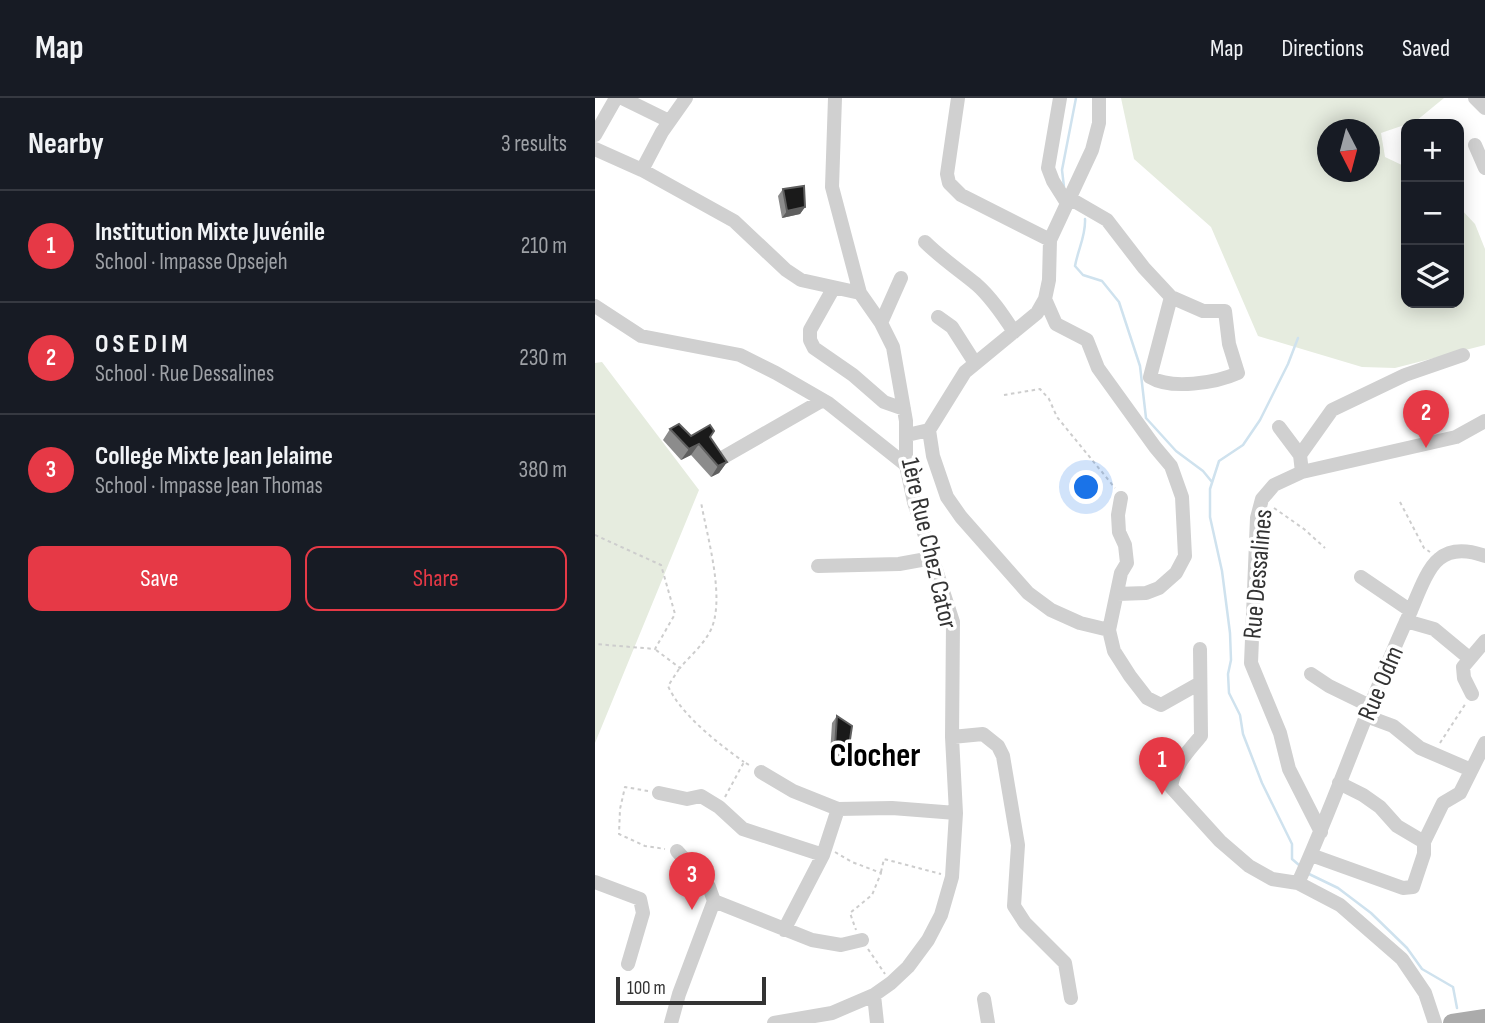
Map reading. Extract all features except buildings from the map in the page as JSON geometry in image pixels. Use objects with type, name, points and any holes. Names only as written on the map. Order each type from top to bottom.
[{"type":"street","points":[[595,135],[616,98]]},
{"type":"street","points":[[622,98],[669,121]]},
{"type":"street","points":[[642,170],[669,121],[686,98]]},
{"type":"street","name":"1ère Rue Chez Cator","points":[[773,1023],[832,1013],[874,995],[891,983],[908,967],[928,940],[941,915],[952,877],[956,813],[952,737],[953,622],[914,502],[906,465],[907,435],[893,347],[881,323],[860,293],[832,187],[835,98]]},
{"type":"street","points":[[958,98],[947,174],[949,183],[961,195],[1050,240]]},
{"type":"street","points":[[1061,98],[1048,168],[1065,200],[1069,198],[1107,220],[1144,268],[1171,297],[1203,311],[1225,311],[1229,344],[1238,373],[1226,379],[1180,384],[1161,384],[1150,377],[1171,297]]},
{"type":"street","points":[[1099,98],[1099,123],[1093,150],[1050,240],[1049,280],[1045,299],[1037,313],[965,372],[929,430],[933,456],[947,496],[961,517],[1028,593],[1051,610],[1109,630]]},
{"type":"street","points":[[1475,98],[1485,108]]},
{"type":"street","points":[[1475,145],[1485,168]]},
{"type":"street","points":[[595,149],[642,170],[734,221],[786,270],[801,280],[860,293]]},
{"type":"street","points":[[925,242],[989,297],[1014,332]]},
{"type":"street","points":[[881,323],[901,278]]},
{"type":"street","points":[[834,289],[810,330],[810,340],[814,348],[853,375],[884,402],[904,409]]},
{"type":"street","points":[[1045,299],[1056,324],[1087,340],[1098,368],[1171,466],[1182,496],[1185,556],[1176,572],[1152,590],[1117,594]]},
{"type":"street","points":[[595,306],[641,336],[740,355],[823,400],[906,465]]},
{"type":"street","points":[[938,317],[952,327],[975,363]]},
{"type":"street","points":[[1300,455],[1332,410],[1405,375],[1463,355]]},
{"type":"street","points":[[722,458],[823,400]]},
{"type":"street","name":"Rue Dessalines","points":[[1321,832],[1289,769],[1280,733],[1251,663],[1257,518],[1262,499],[1274,485],[1301,472],[1456,436],[1485,421]]},
{"type":"street","points":[[1279,427],[1300,455],[1301,472]]},
{"type":"street","points":[[907,435],[929,430]]},
{"type":"street","points":[[1121,498],[1119,532],[1125,545],[1127,563],[1121,573],[1109,630],[1114,651],[1147,698],[1161,705],[1200,682]]},
{"type":"street","points":[[1439,559],[1471,550],[1485,556]]},
{"type":"street","points":[[818,566],[899,564],[932,558]]},
{"type":"street","name":"Rue Odm","points":[[1298,883],[1408,616],[1426,578],[1439,559]]},
{"type":"street","points":[[1361,577],[1408,616],[1434,629],[1469,658]]},
{"type":"street","points":[[1472,694],[1464,678],[1463,667],[1485,641]]},
{"type":"street","points":[[1200,649],[1201,736],[1184,755],[1171,787],[1220,841],[1249,866],[1272,879],[1298,883],[1340,905],[1402,959],[1425,993],[1435,1023]]},
{"type":"street","points":[[1311,674],[1393,726],[1420,748],[1471,770]]},
{"type":"street","points":[[952,737],[983,734],[998,746],[1003,756],[1018,845],[1014,906],[1025,923],[1065,963],[1072,998]]},
{"type":"street","points":[[1311,855],[1403,888],[1413,887],[1424,854],[1424,842],[1443,803],[1460,793],[1485,743]]},
{"type":"street","points":[[761,772],[793,791],[838,809],[892,808],[956,813]]},
{"type":"street","points":[[1339,783],[1363,795],[1380,807],[1397,827],[1424,842]]},
{"type":"street","points":[[659,793],[687,799],[701,796],[719,807],[743,829],[825,850]]},
{"type":"street","points":[[784,930],[825,850],[838,809]]},
{"type":"street","points":[[671,1023],[714,901],[709,887],[677,851]]},
{"type":"street","points":[[595,882],[641,899],[643,913],[628,964]]},
{"type":"street","points":[[714,901],[812,940],[841,944],[862,940]]},
{"type":"street","points":[[874,995],[877,1023]]},
{"type":"street","points":[[984,999],[988,1023]]},
{"type":"path","points":[[1004,395],[1040,390],[1049,399],[1057,417],[1121,498]]},
{"type":"path","points":[[1262,499],[1304,529],[1325,548]]},
{"type":"path","points":[[701,502],[716,591],[715,621],[708,635],[668,687],[674,700],[723,747],[761,772]]},
{"type":"path","points":[[1400,502],[1424,548],[1439,559]]},
{"type":"path","points":[[595,535],[661,565],[675,614],[655,649]]},
{"type":"path","points":[[595,644],[655,649],[680,668]]},
{"type":"path","points":[[1433,754],[1472,694]]},
{"type":"path","points":[[719,807],[744,762]]},
{"type":"path","points":[[659,793],[625,787],[620,809],[619,834],[645,846],[677,851]]},
{"type":"path","points":[[825,850],[881,873]]},
{"type":"path","points":[[891,983],[862,940],[850,913],[872,895],[884,859],[952,877]]},
{"type":"shaded area","points":[[1121,98],[1444,98],[1418,119],[1401,119],[1401,126],[1381,133],[1385,157],[1401,165],[1401,308],[1464,308],[1464,212],[1475,224],[1485,249],[1485,345],[1395,368],[1362,367],[1258,336],[1211,227],[1134,159]]},
{"type":"shaded area","points":[[602,362],[699,490],[595,743],[595,363]]},
{"type":"waterway","points":[[1064,187],[1062,170],[1076,98]]},
{"type":"waterway","points":[[1085,219],[1075,266],[1083,275],[1102,281],[1119,302],[1140,366],[1146,418],[1176,451],[1203,471],[1212,482]]},
{"type":"waterway","points":[[1298,338],[1260,420],[1243,445],[1219,461],[1210,489],[1210,517],[1222,571],[1230,633],[1229,693],[1240,715],[1243,734],[1262,783],[1292,844],[1292,859],[1299,865]]},
{"type":"waterway","points":[[1309,874],[1338,888],[1371,913],[1407,948],[1422,969],[1453,987],[1457,1008]]},
{"type":"place","name":"O S E D I M","points":[[1426,448]]},
{"type":"place","name":"Institution Mixte Juvénile","points":[[1162,795]]},
{"type":"place","name":"College Mixte Jean Jelaime","points":[[692,910]]},
{"type":"district","name":"Clocher","points":[[875,754]]}]
